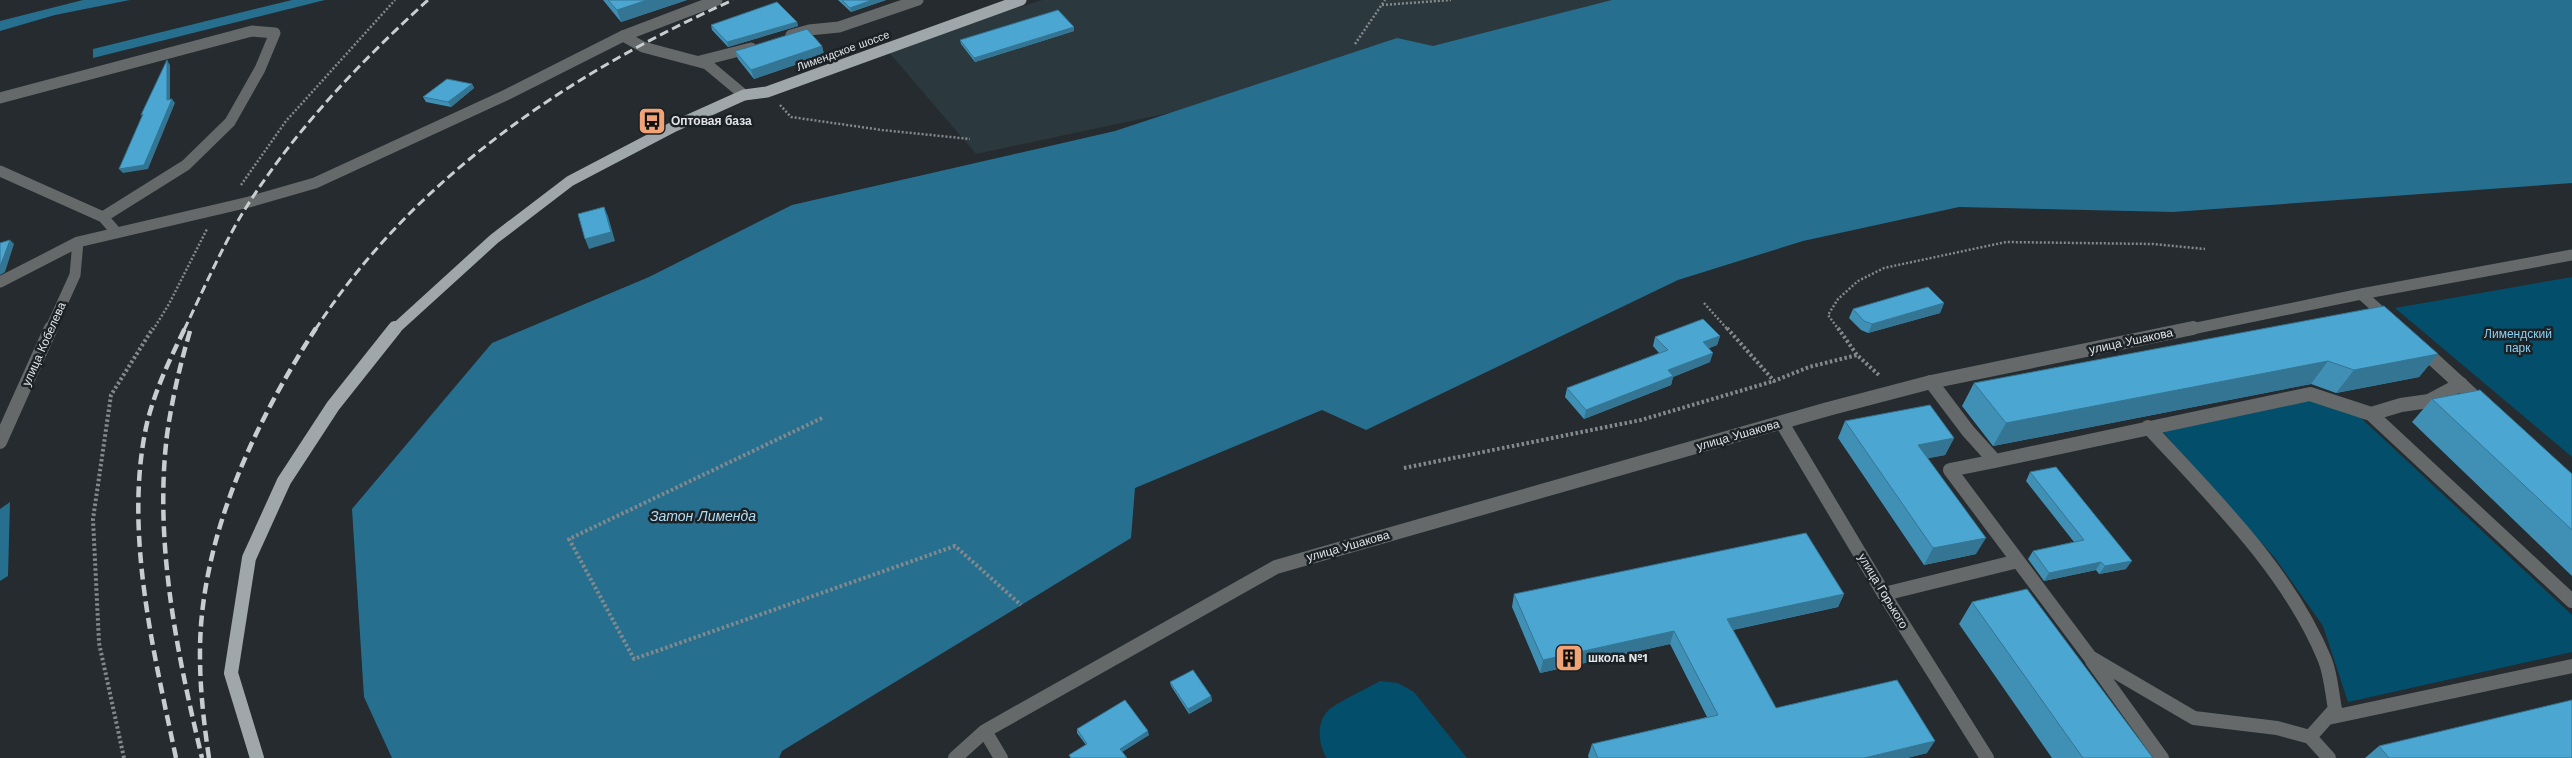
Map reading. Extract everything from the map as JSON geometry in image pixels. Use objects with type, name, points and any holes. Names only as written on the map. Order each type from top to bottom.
[{"type":"main road","name":"Лимендское шоссе","points":[[257,758],[231,673],[249,558],[284,481],[327,414],[398,325],[494,239],[570,181],[675,126],[744,95],[767,92],[1021,0]]},
{"type":"street","points":[[0,282],[78,242],[281,194],[346,170],[506,95],[623,36],[717,0]]},
{"type":"street","points":[[779,38],[809,30],[839,27],[918,0]]},
{"type":"street","points":[[0,98],[252,31],[275,33],[260,68],[230,122],[186,165],[104,217]]},
{"type":"street","points":[[623,36],[638,45],[656,52],[700,61],[714,68],[744,95]]},
{"type":"street","points":[[700,61],[763,44]]},
{"type":"street","points":[[0,171],[104,217],[116,232]]},
{"type":"street","name":"улица Кобелева","points":[[0,442],[75,275],[78,242]]},
{"type":"street","name":"улица Ушакова","points":[[955,758],[985,731],[1276,567],[1931,382],[2361,294],[2572,255]]},
{"type":"street","points":[[2361,294],[2396,326]]},
{"type":"street","points":[[2411,339],[2490,411]]},
{"type":"street","points":[[1931,382],[1968,431],[1995,461]]},
{"type":"street","points":[[2371,414],[2401,405],[2429,401],[2461,384]]},
{"type":"street","points":[[2162,758],[2090,657],[1950,470],[2310,394],[2371,414],[2572,601]]},
{"type":"street","name":"улица Горького","points":[[1782,423],[1884,594],[1987,758]]},
{"type":"street","points":[[2148,427],[2226,515],[2302,611],[2326,662],[2336,709],[2310,737]]},
{"type":"street","points":[[1884,594],[2018,561]]},
{"type":"street","points":[[2090,657],[2194,718],[2277,728],[2310,737],[2329,758]]},
{"type":"street","points":[[2328,718],[2572,666]]},
{"type":"street","points":[[985,731],[1001,758]]},
{"type":"path","points":[[124,758],[99,643],[93,519],[111,395],[169,304],[217,209],[250,175],[286,121],[395,0]]},
{"type":"path","points":[[1355,44],[1385,0]]},
{"type":"path","points":[[1382,5],[1451,0]]},
{"type":"path","points":[[767,92],[791,117],[882,130],[970,139]]},
{"type":"path","points":[[1896,391],[1857,355],[1828,315],[1838,299],[1858,281],[1884,268],[2006,242],[2153,244],[2205,249]]},
{"type":"path","points":[[1704,304],[1774,381]]},
{"type":"path","points":[[1404,468],[1641,420],[1774,381],[1809,367],[1857,355]]},
{"type":"path","points":[[822,418],[569,539],[634,659],[955,546],[1022,605]]},
{"type":"shaded area","points":[[1042,0],[1699,0],[976,154],[886,49]]},
{"type":"green space","name":"Лимендский парк","points":[[2572,277],[2572,457],[2395,308]]},
{"type":"green space","points":[[2302,400],[2344,402],[2572,615],[2572,652],[2348,702],[2323,626],[2275,558],[2162,431]]},
{"type":"green space","points":[[1380,681],[1398,683],[1414,692],[1467,758],[1327,758],[1322,748],[1320,736],[1321,724],[1326,713],[1343,701]]},
{"type":"water","points":[[83,0],[130,0],[55,15],[0,31],[0,21]]},
{"type":"water","points":[[292,0],[325,0],[93,58],[93,49]]},
{"type":"water","name":"Затон Лименда","points":[[1612,0],[2572,0],[2572,183],[2173,212],[1959,207],[1803,241],[1678,280],[1366,430],[1322,410],[1135,488],[1131,538],[782,751],[779,758],[392,758],[364,697],[352,509],[492,343],[649,277],[792,205],[1115,131],[1397,38],[1433,46]]},
{"type":"water","points":[[10,502],[8,576],[0,581],[0,509]]},
{"type":"building","points":[[608,0],[647,0],[617,10]]},
{"type":"building","points":[[842,0],[872,0],[850,8]]},
{"type":"building","points":[[777,2],[797,22],[727,42],[711,25]]},
{"type":"building","points":[[1058,10],[1074,27],[974,58],[960,40]]},
{"type":"building","points":[[807,29],[822,46],[751,70],[735,51],[746,48]]},
{"type":"building","points":[[167,60],[167,100],[172,99],[144,165],[119,169],[143,114],[141,115]]},
{"type":"building","points":[[447,79],[472,84],[448,102],[423,97]]},
{"type":"building","points":[[604,207],[611,232],[585,239],[578,214]]},
{"type":"building","points":[[10,240],[0,267],[0,243]]},
{"type":"building","points":[[1928,287],[1944,303],[1872,324],[1864,321],[1853,309]]},
{"type":"building","points":[[2384,306],[2438,354],[2354,370],[2328,361],[2006,423],[1974,383]]},
{"type":"building","points":[[1703,319],[1720,336],[1703,342],[1713,353],[1668,370],[1673,376],[1586,410],[1567,388],[1668,350],[1655,337]]},
{"type":"building","points":[[2480,390],[2572,474],[2572,530],[2432,399]]},
{"type":"building","points":[[1930,405],[1954,438],[1918,445],[1986,538],[1933,548],[1845,421]]},
{"type":"building","points":[[2056,467],[2132,561],[2105,566],[2101,562],[2049,573],[2033,551],[2084,540],[2030,472]]},
{"type":"building","name":"школа №1","points":[[1806,533],[1844,594],[1727,619],[1776,708],[1897,680],[1935,741],[1864,758],[1598,758],[1592,744],[1718,715],[1674,631],[1543,660],[1514,594]]},
{"type":"building","points":[[2027,589],[2153,758],[2083,758],[1972,602]]},
{"type":"building","points":[[1193,670],[1211,696],[1188,709],[1170,682]]},
{"type":"building","points":[[1125,700],[1148,731],[1120,749],[1127,758],[1071,758],[1069,755],[1087,744],[1077,729]]},
{"type":"building","points":[[2572,700],[2572,758],[2389,758],[2379,746]]},
{"type":"railway","points":[[184,330],[234,228],[261,184],[282,155],[352,74],[428,0]]},
{"type":"railway","points":[[315,330],[355,275],[399,224],[448,178],[500,135],[555,96],[613,61],[672,29],[733,0]]},
{"type":"railway","points":[[176,758],[144,591],[138,506],[140,464],[150,411],[168,363],[185,328]]},
{"type":"railway","points":[[209,758],[204,722],[200,650],[202,614],[217,538],[228,501],[258,430],[295,361],[316,328]]},
{"type":"railway","points":[[190,331],[171,408],[167,435],[163,516],[170,598],[184,678],[202,758]]},
{"type":"place","name":"Оптовая база","points":[[652,121]]},
{"type":"place","name":"школа №1","points":[[1569,658]]}]
